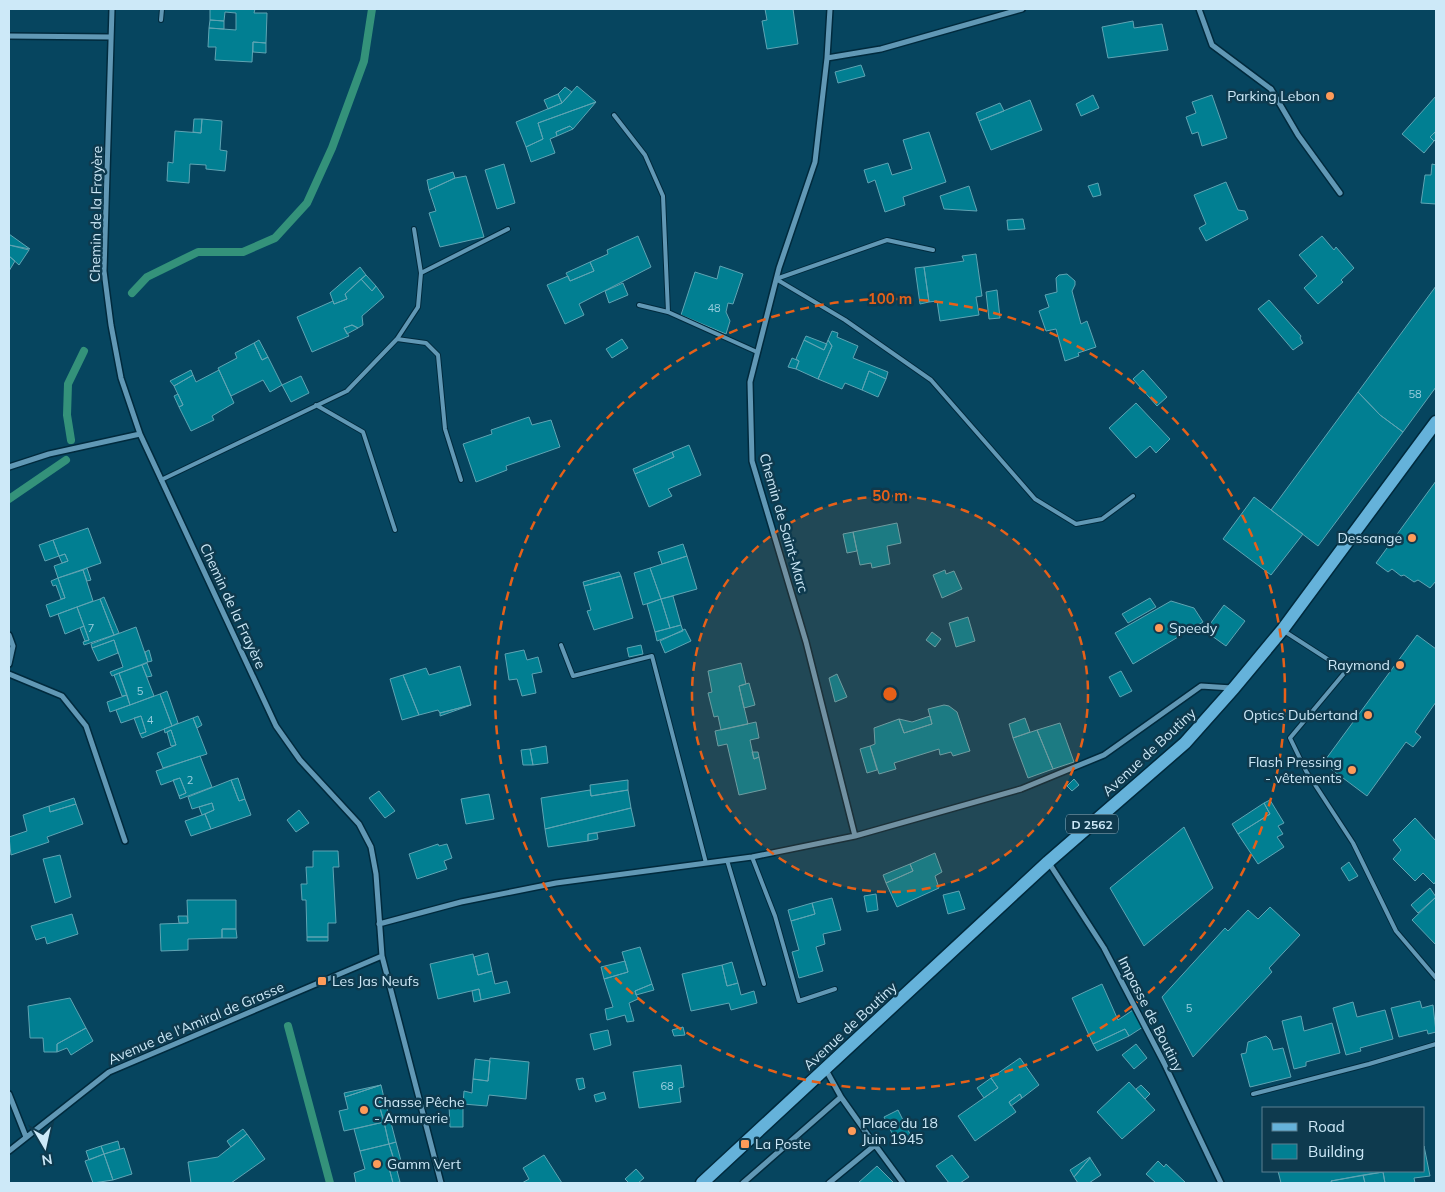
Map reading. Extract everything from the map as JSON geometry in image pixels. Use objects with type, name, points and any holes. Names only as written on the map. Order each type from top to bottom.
[{"type":"main road","name":"Avenue de Boutiny","points":[[702,1183],[1048,862],[1185,743],[1234,688],[1282,629],[1436,422]]},
{"type":"street","name":"Chemin de la Frayère","points":[[112,9],[104,271],[120,378],[140,434],[276,726],[300,760],[359,824],[372,848],[376,874],[382,956],[441,1183]]},
{"type":"street","name":"Chemin de Saint-Marc","points":[[830,9],[827,58],[815,162],[776,279],[750,382],[752,462],[806,642],[855,836]]},
{"type":"street","points":[[827,58],[881,50],[1022,9]]},
{"type":"street","points":[[1199,9],[1212,45],[1271,89],[1298,135],[1340,193]]},
{"type":"street","points":[[9,36],[111,37]]},
{"type":"street","points":[[9,467],[49,454],[140,434]]},
{"type":"street","points":[[9,635],[13,646],[9,664]]},
{"type":"street","points":[[9,674],[62,696],[86,726],[125,841]]},
{"type":"street","points":[[379,924],[462,902],[556,883],[752,857],[855,836],[1021,789],[1104,755],[1201,686],[1234,688]]},
{"type":"street","name":"Impasse de Boutiny","points":[[1048,862],[1104,948],[1164,1063],[1221,1183]]},
{"type":"street","name":"Avenue de l'Amiral de Grasse","points":[[9,1151],[109,1072],[382,956]]},
{"type":"street","points":[[826,1069],[841,1098],[903,1183]]},
{"type":"street","points":[[9,1094],[26,1137]]},
{"type":"street","points":[[743,1183],[841,1098]]},
{"type":"street","points":[[829,1183],[875,1145]]},
{"type":"lane","points":[[161,20],[162,9]]},
{"type":"lane","points":[[614,115],[645,155],[663,196],[668,312]]},
{"type":"lane","points":[[161,480],[347,391],[397,339],[418,307],[421,273],[414,229]]},
{"type":"lane","points":[[421,273],[508,229]]},
{"type":"lane","points":[[776,279],[887,240],[933,250]]},
{"type":"lane","points":[[776,279],[845,320],[931,380],[1035,499],[1076,524],[1102,518],[1133,496]]},
{"type":"lane","points":[[639,305],[668,312],[758,352]]},
{"type":"lane","points":[[397,339],[426,343],[438,355],[445,429],[461,480]]},
{"type":"lane","points":[[316,405],[363,432],[395,530]]},
{"type":"lane","points":[[1282,629],[1346,670],[1290,738],[1306,771],[1353,843],[1396,931],[1436,978]]},
{"type":"lane","points":[[562,645],[572,676],[652,656],[706,863]]},
{"type":"lane","points":[[752,857],[775,916],[799,1001],[835,989]]},
{"type":"lane","points":[[727,860],[764,984]]},
{"type":"lane","points":[[1254,1094],[1436,1044]]},
{"type":"building","points":[[210,9],[255,9],[254,13],[267,13],[266,43],[253,42],[252,62],[215,60],[216,47],[208,47],[209,28],[236,30],[236,13],[225,12],[224,21],[210,20]]},
{"type":"building","points":[[765,9],[793,9],[798,44],[767,49],[762,21],[767,20]]},
{"type":"building","points":[[210,20],[224,21],[224,29],[209,28]]},
{"type":"building","points":[[1133,21],[1134,28],[1162,24],[1168,50],[1108,58],[1102,27]]},
{"type":"building","points":[[253,42],[266,43],[266,53],[253,52]]},
{"type":"building","points":[[861,65],[865,76],[838,83],[835,72]]},
{"type":"building","points":[[577,86],[596,102],[538,123],[543,139],[526,147],[516,122],[562,103]]},
{"type":"building","points":[[565,87],[572,92],[562,103],[558,94]]},
{"type":"building","points":[[558,94],[562,103],[548,109],[544,100]]},
{"type":"building","points":[[1093,95],[1099,108],[1081,116],[1076,104]]},
{"type":"building","points":[[1212,95],[1227,138],[1202,146],[1198,132],[1192,134],[1186,117],[1196,113],[1192,102]]},
{"type":"building","points":[[1436,96],[1436,131],[1430,137],[1434,141],[1424,153],[1402,134]]},
{"type":"building","points":[[1030,100],[1042,130],[991,150],[979,121]]},
{"type":"building","points":[[596,102],[573,129],[570,126],[556,132],[557,136],[550,139],[555,153],[531,162],[526,147],[543,139],[538,123]]},
{"type":"building","points":[[1000,103],[1004,111],[979,121],[976,113]]},
{"type":"building","points":[[194,119],[202,119],[201,133],[193,132]]},
{"type":"building","points":[[202,119],[222,121],[220,150],[227,151],[225,171],[206,169],[206,165],[190,164],[189,183],[167,181],[168,162],[173,163],[175,131],[201,133]]},
{"type":"building","points":[[570,126],[573,129],[557,136],[556,132]]},
{"type":"building","points":[[929,132],[946,182],[903,197],[905,205],[885,212],[875,180],[868,183],[864,170],[888,163],[892,175],[912,169],[903,140]]},
{"type":"building","points":[[1435,132],[1436,139],[1434,141],[1430,137]]},
{"type":"building","points":[[504,164],[515,203],[497,209],[485,170]]},
{"type":"building","points":[[1432,164],[1436,165],[1436,204],[1421,203],[1425,175],[1431,175]]},
{"type":"building","points":[[453,172],[455,178],[429,190],[427,180]]},
{"type":"building","points":[[466,176],[484,237],[440,247],[429,213],[436,211],[429,190],[455,178]]},
{"type":"building","points":[[1226,182],[1238,210],[1245,211],[1248,219],[1206,241],[1199,228],[1206,224],[1194,195]]},
{"type":"building","points":[[1098,183],[1101,195],[1093,197],[1088,186]]},
{"type":"building","points":[[969,186],[977,211],[944,209],[940,196]]},
{"type":"building","points":[[1023,219],[1025,229],[1008,230],[1007,220]]},
{"type":"building","points":[[9,234],[30,249],[9,245]]},
{"type":"building","points":[[638,236],[651,267],[579,304],[584,315],[565,324],[547,285],[568,276],[570,281],[594,271],[590,262],[608,254],[607,250]]},
{"type":"building","points":[[1322,236],[1334,250],[1336,247],[1354,268],[1341,280],[1343,282],[1318,304],[1304,288],[1317,276],[1299,255]]},
{"type":"building","points":[[9,245],[29,250],[19,265],[9,256]]},
{"type":"building","points":[[976,254],[982,296],[976,297],[979,315],[940,321],[937,301],[929,302],[924,267],[964,261],[962,256]]},
{"type":"building","points":[[9,256],[15,261],[9,271]]},
{"type":"building","points":[[590,262],[594,271],[570,281],[566,273]]},
{"type":"building","points":[[720,266],[743,274],[733,304],[728,303],[726,312],[730,321],[726,334],[681,315],[695,272],[717,279]]},
{"type":"building","points":[[360,267],[366,275],[345,294],[347,299],[334,304],[330,293]]},
{"type":"building","points":[[924,267],[929,302],[920,304],[915,268]]},
{"type":"building","points":[[1067,274],[1075,281],[1072,291],[1081,324],[1087,321],[1096,347],[1078,353],[1079,356],[1065,361],[1056,329],[1046,331],[1039,311],[1049,307],[1045,295],[1057,292],[1056,278],[1059,275]]},
{"type":"building","points":[[366,275],[376,286],[372,291],[361,279]]},
{"type":"building","points":[[361,279],[372,291],[376,286],[384,297],[362,316],[363,325],[358,328],[352,325],[344,328],[349,336],[312,352],[297,317],[333,301],[334,304],[347,299],[345,294]]},
{"type":"building","points":[[623,283],[628,295],[609,303],[605,291]]},
{"type":"building","points":[[1436,286],[1436,387],[1403,432],[1380,415],[1358,392]]},
{"type":"building","points":[[997,290],[1000,318],[989,319],[986,292]]},
{"type":"building","points":[[1269,300],[1301,336],[1300,338],[1303,343],[1293,350],[1258,309]]},
{"type":"building","points":[[352,325],[358,328],[347,334],[344,328]]},
{"type":"building","points":[[832,331],[838,333],[837,337],[858,346],[853,358],[888,372],[886,379],[869,371],[862,390],[845,383],[842,389],[818,379],[832,346],[828,340]]},
{"type":"building","points":[[806,336],[827,344],[824,350],[804,340]]},
{"type":"building","points":[[622,339],[628,348],[612,358],[606,349]]},
{"type":"building","points":[[259,340],[268,357],[262,360],[254,343]]},
{"type":"building","points":[[804,340],[824,350],[828,340],[832,346],[818,379],[796,369],[799,361],[796,359]]},
{"type":"building","points":[[254,343],[262,360],[268,357],[282,385],[270,392],[263,380],[231,396],[218,368],[237,358],[235,353]]},
{"type":"building","points":[[792,358],[799,361],[796,369],[788,367]]},
{"type":"building","points":[[191,370],[193,375],[174,386],[170,381]]},
{"type":"building","points":[[219,370],[234,403],[212,416],[214,420],[191,431],[179,407],[183,405],[174,386],[193,375],[196,382]]},
{"type":"building","points":[[1143,370],[1167,397],[1157,406],[1133,379]]},
{"type":"building","points":[[869,371],[886,379],[878,397],[862,390]]},
{"type":"building","points":[[301,376],[309,393],[291,402],[282,385]]},
{"type":"building","points":[[1358,392],[1380,415],[1403,432],[1318,546],[1271,510]]},
{"type":"building","points":[[178,394],[183,405],[179,407],[174,396]]},
{"type":"building","points":[[1136,403],[1170,439],[1156,453],[1150,446],[1136,458],[1109,428]]},
{"type":"building","points":[[529,417],[532,425],[551,420],[560,447],[506,466],[507,470],[476,482],[463,444],[492,434],[491,430]]},
{"type":"building","points":[[689,445],[701,475],[668,489],[672,496],[649,507],[635,474],[674,457],[672,452]]},
{"type":"building","points":[[672,452],[674,457],[635,474],[633,469]]},
{"type":"building","points":[[1436,481],[1436,581],[1430,588],[1418,580],[1414,582],[1404,575],[1401,576],[1392,569],[1388,572],[1376,563]]},
{"type":"building","points":[[1254,497],[1303,534],[1271,575],[1223,539]]},
{"type":"building","points":[[897,523],[901,543],[887,546],[890,564],[872,568],[871,563],[860,565],[853,532]]},
{"type":"building","points":[[88,528],[101,563],[58,578],[54,566],[68,561],[65,554],[59,556],[53,540]]},
{"type":"building","points":[[853,532],[857,551],[847,553],[843,534]]},
{"type":"building","points":[[53,540],[59,556],[45,561],[39,545]]},
{"type":"building","points":[[683,544],[687,556],[662,564],[658,552]]},
{"type":"building","points":[[65,554],[68,561],[62,563],[59,556]]},
{"type":"building","points":[[687,556],[697,589],[661,599],[650,568]]},
{"type":"building","points":[[87,568],[91,580],[87,581],[83,570]]},
{"type":"building","points":[[650,568],[661,599],[643,605],[634,573]]},
{"type":"building","points":[[83,570],[93,601],[50,617],[46,605],[65,598],[58,578]]},
{"type":"building","points":[[945,570],[946,574],[954,571],[962,589],[942,598],[933,575]]},
{"type":"building","points":[[619,572],[621,576],[584,586],[583,582]]},
{"type":"building","points":[[621,576],[633,618],[594,630],[587,611],[591,610],[584,586]]},
{"type":"building","points":[[58,578],[65,598],[61,599],[56,585],[53,586],[51,581]]},
{"type":"building","points":[[673,596],[681,625],[670,628],[661,599]]},
{"type":"building","points":[[104,597],[119,633],[114,635],[100,599]]},
{"type":"building","points":[[1150,598],[1156,607],[1128,623],[1122,614]]},
{"type":"building","points":[[100,599],[114,635],[84,645],[83,642],[89,640],[77,607]]},
{"type":"building","points":[[661,599],[670,628],[655,632],[647,604]]},
{"type":"building","name":"Speedy","points":[[1171,601],[1194,608],[1203,622],[1133,664],[1115,633]]},
{"type":"building","points":[[1224,605],[1245,621],[1226,646],[1205,631]]},
{"type":"building","points":[[77,607],[84,626],[65,634],[58,614]]},
{"type":"building","points":[[968,617],[975,641],[956,647],[949,623]]},
{"type":"building","points":[[681,625],[683,631],[657,641],[655,632]]},
{"type":"building","points":[[84,626],[89,640],[85,641],[80,628]]},
{"type":"building","points":[[136,627],[148,662],[112,676],[110,672],[123,667],[114,640],[92,648],[91,644]]},
{"type":"building","points":[[685,629],[691,641],[665,653],[660,641]]},
{"type":"building","points":[[932,632],[941,639],[935,647],[926,640]]},
{"type":"building","points":[[1417,635],[1436,649],[1436,702],[1415,732],[1421,737],[1413,747],[1406,742],[1367,796],[1323,763]]},
{"type":"building","points":[[114,640],[118,653],[98,661],[92,648]]},
{"type":"building","points":[[641,645],[643,654],[629,657],[627,648]]},
{"type":"building","points":[[149,650],[152,661],[148,662],[145,652]]},
{"type":"building","points":[[524,650],[527,660],[538,657],[542,672],[532,674],[536,693],[522,696],[517,679],[509,680],[505,654]]},
{"type":"building","points":[[147,663],[152,676],[147,677],[142,665]]},
{"type":"building","points":[[741,663],[746,684],[739,686],[748,724],[721,730],[718,716],[714,717],[708,693],[712,692],[708,671]]},
{"type":"building","points":[[142,665],[154,696],[130,705],[119,673]]},
{"type":"building","points":[[460,666],[471,705],[440,713],[438,710],[419,715],[403,675],[426,668],[429,675]]},
{"type":"building","points":[[1121,671],[1132,691],[1120,697],[1109,677]]},
{"type":"building","points":[[119,673],[127,695],[122,696],[114,675]]},
{"type":"building","points":[[837,674],[847,697],[835,702],[829,678]]},
{"type":"building","points":[[403,675],[419,715],[402,720],[390,679]]},
{"type":"building","points":[[749,683],[755,705],[744,708],[739,686]]},
{"type":"building","points":[[167,691],[178,723],[172,726],[160,694]]},
{"type":"building","points":[[160,694],[172,726],[142,738],[140,734],[146,732],[141,716],[121,723],[116,710]]},
{"type":"building","points":[[127,695],[130,705],[110,712],[107,702]]},
{"type":"building","points":[[471,705],[440,716],[440,713]]},
{"type":"building","points":[[944,705],[957,712],[970,751],[953,756],[951,752],[940,755],[939,749],[894,763],[896,769],[879,774],[870,746],[875,744],[874,728],[899,719],[904,733],[932,724],[928,709]]},
{"type":"building","points":[[141,716],[146,732],[140,734],[134,718]]},
{"type":"building","points":[[198,716],[202,725],[197,728],[193,718]]},
{"type":"building","points":[[930,716],[932,724],[904,733],[899,719],[912,722]]},
{"type":"building","points":[[193,718],[207,754],[163,768],[157,753],[176,745],[171,730],[165,733],[164,729]]},
{"type":"building","points":[[1025,718],[1030,732],[1013,738],[1009,724]]},
{"type":"building","points":[[756,722],[759,738],[750,740],[754,759],[759,757],[766,789],[739,795],[727,744],[718,746],[715,731]]},
{"type":"building","points":[[1060,723],[1074,762],[1053,769],[1037,730]]},
{"type":"building","points":[[171,730],[176,745],[171,746],[167,732]]},
{"type":"building","points":[[1037,730],[1053,769],[1028,778],[1013,738]]},
{"type":"building","points":[[546,746],[548,763],[533,765],[530,749]]},
{"type":"building","points":[[870,746],[877,770],[867,773],[860,749]]},
{"type":"building","points":[[530,749],[533,765],[523,765],[521,750]]},
{"type":"building","points":[[752,752],[758,752],[759,757],[754,759]]},
{"type":"building","points":[[200,756],[212,787],[180,799],[179,796],[186,793],[180,778],[161,785],[156,771]]},
{"type":"building","points":[[180,778],[186,793],[179,796],[173,780]]},
{"type":"building","points":[[238,778],[245,799],[239,801],[231,780]]},
{"type":"building","points":[[1074,779],[1079,785],[1072,791],[1067,786]]},
{"type":"building","points":[[231,780],[239,801],[245,799],[251,815],[211,829],[205,814],[214,810],[212,803],[192,809],[188,797]]},
{"type":"building","points":[[628,780],[628,790],[591,796],[590,785]]},
{"type":"building","points":[[590,790],[591,796],[628,790],[631,808],[545,829],[541,798]]},
{"type":"building","points":[[379,791],[395,811],[385,818],[369,798]]},
{"type":"building","points":[[489,794],[494,819],[466,824],[461,799]]},
{"type":"building","points":[[74,798],[76,804],[50,812],[49,806]]},
{"type":"building","points":[[1270,800],[1284,823],[1278,826],[1283,834],[1277,837],[1284,847],[1258,864],[1238,834],[1270,814],[1264,803]]},
{"type":"building","points":[[212,803],[214,810],[202,815],[199,807]]},
{"type":"building","points":[[1264,803],[1270,814],[1238,834],[1232,824]]},
{"type":"building","points":[[76,804],[83,824],[47,837],[49,842],[11,855],[9,837],[27,831],[23,815],[49,806],[50,812]]},
{"type":"building","points":[[631,808],[635,826],[588,834],[588,841],[548,847],[545,829]]},
{"type":"building","points":[[299,810],[309,823],[296,832],[287,820]]},
{"type":"building","points":[[205,814],[211,829],[191,836],[185,821]]},
{"type":"building","points":[[1415,818],[1436,841],[1436,881],[1434,884],[1423,873],[1415,881],[1393,859],[1401,850],[1393,840]]},
{"type":"building","points":[[1184,827],[1213,888],[1144,946],[1110,888]]},
{"type":"building","points":[[597,833],[598,839],[588,841],[588,834]]},
{"type":"building","points":[[438,844],[439,846],[447,844],[452,858],[444,861],[447,869],[417,879],[409,854]]},
{"type":"building","points":[[313,851],[338,851],[339,867],[333,867],[336,923],[328,923],[328,937],[307,937],[306,900],[302,900],[301,884],[307,884],[306,867],[313,867]]},
{"type":"building","points":[[935,853],[942,872],[935,876],[939,888],[897,907],[886,883],[913,871],[910,864]]},
{"type":"building","points":[[60,855],[71,897],[55,903],[43,859]]},
{"type":"building","points":[[1349,862],[1358,876],[1349,881],[1341,868]]},
{"type":"building","points":[[910,864],[913,871],[886,883],[883,875]]},
{"type":"building","points":[[1430,888],[1436,897],[1418,913],[1411,905]]},
{"type":"building","points":[[959,891],[965,909],[948,914],[943,895]]},
{"type":"building","points":[[876,894],[878,910],[867,912],[864,896]]},
{"type":"building","points":[[1436,897],[1436,945],[1412,920]]},
{"type":"building","points":[[832,898],[841,930],[823,934],[825,944],[816,947],[823,971],[799,978],[792,952],[799,950],[791,921],[815,914],[812,903]]},
{"type":"building","points":[[187,900],[236,900],[236,929],[222,929],[222,938],[188,939],[188,950],[161,951],[160,924],[188,923]]},
{"type":"building","points":[[812,903],[815,914],[791,921],[788,910]]},
{"type":"building","points":[[1270,907],[1300,935],[1269,968],[1272,972],[1193,1057],[1162,997],[1225,928],[1228,931],[1248,910],[1258,919]]},
{"type":"building","points":[[72,914],[78,934],[47,944],[45,937],[36,940],[31,926]]},
{"type":"building","points":[[178,916],[187,916],[188,923],[179,923]]},
{"type":"building","points":[[222,929],[236,929],[237,938],[222,938]]},
{"type":"building","points":[[307,937],[328,937],[328,941],[307,941]]},
{"type":"building","points":[[640,947],[652,984],[635,991],[638,999],[629,1003],[634,1021],[627,1022],[625,1015],[607,1020],[605,1009],[613,1007],[604,979],[628,972],[622,952]]},
{"type":"building","points":[[488,953],[492,971],[478,975],[474,957]]},
{"type":"building","points":[[473,954],[478,975],[492,971],[495,984],[507,981],[510,993],[481,1000],[479,989],[438,999],[430,964]]},
{"type":"building","points":[[625,961],[628,972],[604,979],[601,967]]},
{"type":"building","points":[[732,962],[738,983],[727,986],[722,965]]},
{"type":"building","points":[[722,965],[727,986],[738,983],[741,995],[754,991],[757,1003],[731,1010],[729,1003],[691,1011],[682,974]]},
{"type":"building","points":[[652,984],[654,990],[636,995],[635,991]]},
{"type":"building","points":[[1102,984],[1118,1020],[1133,1010],[1143,1027],[1129,1036],[1125,1029],[1093,1044],[1072,998]]},
{"type":"building","points":[[479,989],[481,1000],[474,1002],[472,991]]},
{"type":"building","points":[[70,998],[86,1028],[57,1044],[57,1052],[44,1052],[43,1038],[30,1038],[28,1006]]},
{"type":"building","points":[[1420,1001],[1422,1008],[1433,1005],[1436,1032],[1428,1034],[1427,1030],[1399,1037],[1391,1008]]},
{"type":"building","points":[[1353,1002],[1357,1017],[1385,1010],[1393,1039],[1360,1048],[1361,1051],[1346,1055],[1333,1008]]},
{"type":"building","points":[[1301,1016],[1304,1031],[1332,1023],[1340,1053],[1306,1062],[1306,1066],[1294,1069],[1282,1021]]},
{"type":"building","points":[[683,1027],[685,1035],[674,1036],[672,1030]]},
{"type":"building","points":[[86,1028],[93,1041],[71,1055],[67,1048],[57,1052],[57,1044]]},
{"type":"building","points":[[1125,1029],[1129,1036],[1097,1051],[1093,1044]]},
{"type":"building","points":[[608,1030],[611,1045],[594,1050],[590,1034]]},
{"type":"building","points":[[1266,1036],[1270,1040],[1273,1050],[1283,1048],[1291,1077],[1250,1087],[1241,1054],[1246,1053],[1248,1042]]},
{"type":"building","points":[[1136,1044],[1147,1058],[1134,1069],[1122,1055]]},
{"type":"building","points":[[490,1058],[529,1062],[526,1099],[489,1095],[487,1106],[463,1104],[464,1091],[472,1093],[473,1079],[488,1081]]},
{"type":"building","points":[[1020,1058],[1039,1085],[1022,1098],[1020,1094],[1009,1102],[1016,1112],[975,1141],[958,1116],[998,1088],[991,1078]]},
{"type":"building","points":[[475,1059],[490,1061],[488,1081],[473,1079]]},
{"type":"building","points":[[681,1065],[684,1087],[679,1088],[681,1102],[639,1108],[633,1072]]},
{"type":"building","points":[[583,1078],[585,1088],[579,1090],[576,1079]]},
{"type":"building","points":[[991,1078],[998,1088],[984,1098],[977,1088]]},
{"type":"building","points":[[1129,1082],[1155,1110],[1122,1139],[1097,1112]]},
{"type":"building","points":[[381,1085],[345,1097],[344,1093]]},
{"type":"building","points":[[381,1085],[384,1098],[378,1101],[384,1122],[344,1131],[339,1111],[348,1109],[345,1097]]},
{"type":"building","points":[[1141,1085],[1150,1094],[1145,1099],[1136,1089]]},
{"type":"building","points":[[604,1092],[606,1099],[596,1102],[594,1095]]},
{"type":"building","points":[[1020,1094],[1022,1098],[1011,1106],[1009,1102]]},
{"type":"building","points":[[384,1098],[390,1119],[384,1122],[378,1101]]},
{"type":"building","points":[[449,1104],[463,1104],[463,1127],[450,1127]]},
{"type":"building","points":[[898,1110],[912,1138],[898,1145],[884,1117]]},
{"type":"building","points":[[390,1119],[396,1142],[389,1144],[384,1122]]},
{"type":"building","points":[[384,1122],[389,1144],[360,1151],[354,1129]]},
{"type":"building","points":[[243,1129],[247,1134],[231,1147],[227,1141]]},
{"type":"building","points":[[247,1134],[265,1159],[231,1183],[191,1183],[188,1162],[218,1157]]},
{"type":"building","points":[[118,1141],[120,1149],[104,1154],[101,1146]]},
{"type":"building","points":[[396,1142],[401,1161],[395,1163],[389,1144]]},
{"type":"building","name":"Gamm Vert","points":[[389,1144],[395,1163],[388,1164],[393,1183],[356,1183],[354,1173],[365,1169],[360,1151]]},
{"type":"building","points":[[101,1146],[104,1154],[89,1160],[86,1151]]},
{"type":"building","points":[[124,1148],[132,1174],[113,1180],[104,1154]]},
{"type":"building","points":[[1425,1151],[1430,1176],[1414,1178],[1415,1183],[1385,1183],[1383,1172],[1425,1172]]},
{"type":"building","points":[[104,1154],[113,1180],[93,1183],[85,1161]]},
{"type":"building","points":[[544,1155],[562,1183],[522,1183],[529,1179],[523,1168]]},
{"type":"building","points":[[952,1155],[969,1177],[960,1183],[949,1183],[936,1166]]},
{"type":"building","points":[[1090,1158],[1074,1177],[1070,1170]]},
{"type":"building","points":[[1090,1158],[1101,1175],[1089,1183],[1078,1183],[1074,1177]]},
{"type":"building","points":[[1158,1161],[1164,1167],[1166,1164],[1186,1183],[1156,1183],[1146,1174]]},
{"type":"building","points":[[395,1163],[400,1182],[393,1183],[388,1164]]},
{"type":"building","points":[[877,1166],[894,1183],[858,1183]]},
{"type":"building","points":[[636,1169],[644,1178],[638,1183],[629,1183],[625,1179]]},
{"type":"building","points":[[1278,1172],[1383,1172],[1331,1181],[1332,1183],[1281,1183]]},
{"type":"building","points":[[1383,1172],[1385,1183],[1365,1183],[1363,1175]]},
{"type":"building","points":[[1363,1175],[1365,1183],[1332,1183],[1331,1181]]},
{"type":"waterway","points":[[132,293],[147,277],[198,252],[243,252],[275,238],[307,203],[332,148],[364,61],[372,9]]},
{"type":"waterway","points":[[71,440],[67,415],[68,384],[84,351]]},
{"type":"waterway","points":[[9,499],[66,460]]},
{"type":"waterway","points":[[288,1026],[330,1183]]},
{"type":"place","name":"Parking Lebon","points":[[1330,96]]},
{"type":"place","name":"Dessange","points":[[1412,538]]},
{"type":"place","name":"Speedy","points":[[1159,628]]},
{"type":"place","name":"Raymond","points":[[1400,665]]},
{"type":"place","name":"Optics Dubertand","points":[[1368,715]]},
{"type":"place","name":"Flash Pressing - vêtements","points":[[1352,770]]},
{"type":"place","name":"Les Jas Neufs","points":[[322,981]]},
{"type":"place","name":"Chasse Pêche - Armurerie","points":[[364,1110]]},
{"type":"place","name":"Place du 18 Juin 1945","points":[[852,1131]]},
{"type":"place","name":"La Poste","points":[[745,1144]]},
{"type":"place","name":"Gamm Vert","points":[[377,1164]]}]
